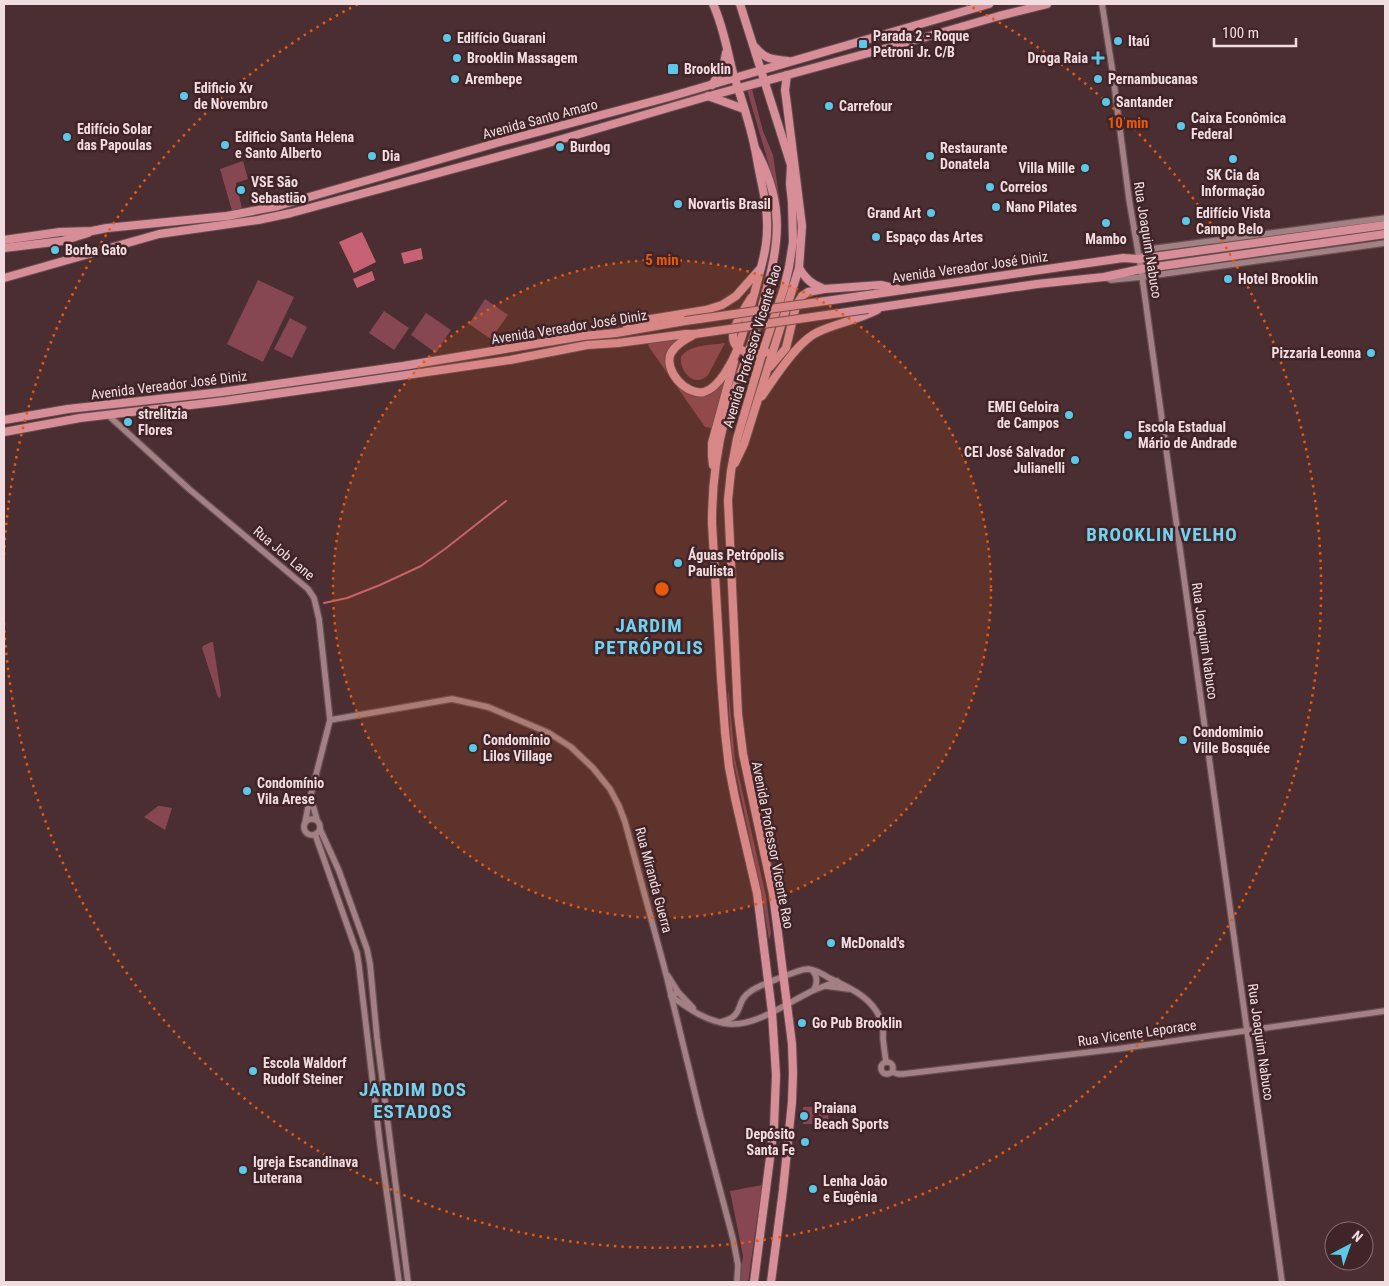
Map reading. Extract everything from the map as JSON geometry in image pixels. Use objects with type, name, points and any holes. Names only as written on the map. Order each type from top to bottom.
[{"type":"main road","name":"Avenida Professor Vicente Rao","points":[[714,4],[755,148],[768,219],[766,249],[756,290],[748,320],[736,352],[729,385],[712,443],[714,473]]},
{"type":"main road","name":"Avenida Professor Vicente Rao","points":[[740,4],[791,165],[793,242],[784,288],[737,439],[728,500],[738,714],[743,754],[773,894],[792,1044],[792,1102],[771,1282]]},
{"type":"main road","name":"Avenida Santo Amaro","points":[[4,240],[72,231],[92,231],[227,216],[278,206],[500,142],[712,85],[989,4]]},
{"type":"main road","name":"Avenida Santo Amaro","points":[[4,278],[175,231],[240,223],[291,213],[545,144],[708,96],[1047,4]]},
{"type":"main road","points":[[752,43],[764,57],[793,61]]},
{"type":"main road","points":[[712,85],[723,68],[727,49]]},
{"type":"main road","points":[[786,75],[785,90],[799,198]]},
{"type":"main road","points":[[708,96],[744,109]]},
{"type":"main road","points":[[786,147],[788,117]]},
{"type":"main road","name":"Avenida Professor Vicente Rao","points":[[754,1282],[774,1127],[776,1076],[772,1012],[757,893],[735,798],[725,732],[712,499],[714,473],[726,416],[748,354],[769,281],[776,247],[778,222],[770,180],[755,148]]},
{"type":"main road","points":[[791,165],[799,198]]},
{"type":"main road","name":"Avenida Professor Vicente Rao","points":[[731,471],[744,444],[799,268],[802,226],[799,198]]},
{"type":"main road","name":"Avenida Vereador José Diniz","points":[[4,420],[68,409],[222,392],[393,368],[684,320],[1123,258],[1139,259],[1385,225]]},
{"type":"main road","name":"Avenida Santo Amaro","points":[[4,248],[62,241],[92,231]]},
{"type":"main road","name":"Avenida Vereador José Diniz","points":[[4,432],[71,420],[317,388],[510,360],[587,345],[695,334],[1002,289],[1141,273],[1385,234]]},
{"type":"main road","points":[[616,332],[645,320],[706,310],[722,305],[736,296],[761,267]]},
{"type":"main road","points":[[799,268],[805,278],[812,284],[824,288]]},
{"type":"main road","points":[[741,372],[757,373],[768,369],[786,348],[796,306],[798,301],[808,292],[824,288],[881,285],[902,290]]},
{"type":"main road","points":[[758,401],[791,357],[808,338],[818,332],[866,315],[882,307]]},
{"type":"main road","points":[[695,334],[679,344],[673,351],[670,355],[670,364],[674,374],[683,386],[697,392],[706,391],[714,386],[736,352],[755,355],[762,354],[777,342]]},
{"type":"street","name":"Rua Joaquim Nabuco","points":[[1102,4],[1282,1282]]},
{"type":"street","name":"Avenida Vereador José Diniz","points":[[1139,259],[1150,249],[1385,218]]},
{"type":"street","name":"Avenida Vereador José Diniz","points":[[1141,273],[1385,243]]},
{"type":"street","name":"Rua Job Lane","points":[[108,415],[165,467],[311,593],[318,619],[330,720],[305,823]]},
{"type":"street","name":"Rua Miranda Guerra","points":[[330,720],[452,699],[488,708],[549,733],[583,757],[610,789],[625,822],[665,970],[674,1013],[733,1239],[738,1265],[737,1282]]},
{"type":"street","name":"Rua Job Lane","points":[[311,796],[317,820]]},
{"type":"street","points":[[315,834],[310,834],[306,831],[305,823],[309,819],[317,820],[320,824],[320,829],[339,871],[370,964],[377,1038],[408,1282]]},
{"type":"street","points":[[315,834],[320,829]]},
{"type":"street","points":[[315,834],[360,966],[380,1144],[399,1282]]},
{"type":"street","points":[[665,970],[683,1002]]},
{"type":"street","points":[[747,1022],[742,1018],[739,1011],[741,1000],[751,990],[802,970],[813,970],[851,988],[871,1002],[881,1019],[883,1027],[886,1062],[882,1067],[883,1072],[887,1074],[892,1072],[893,1066],[886,1062]]},
{"type":"street","points":[[813,970],[817,980],[814,990]]},
{"type":"street","points":[[671,996],[683,1002],[700,1015],[732,1024],[747,1022],[772,1012],[814,990],[837,981]]},
{"type":"street","points":[[826,986],[851,988]]},
{"type":"street","points":[[671,996],[678,992]]},
{"type":"street","points":[[674,1013],[683,1002]]},
{"type":"street","points":[[721,1022],[732,1018],[739,1011]]},
{"type":"street","name":"Rua Vicente Leporace","points":[[892,1072],[903,1074],[989,1065],[1126,1048],[1385,1011]]},
{"type":"street","points":[[368,1039],[377,1038]]},
{"type":"shaded area","points":[[752,89],[763,131],[773,155],[780,203],[747,90]]},
{"type":"shaded area","points":[[243,161],[248,179],[236,183],[235,190],[239,195],[242,209],[232,211],[220,169]]},
{"type":"shaded area","points":[[362,232],[376,262],[354,273],[339,242]]},
{"type":"shaded area","points":[[421,248],[423,259],[404,264],[401,253]]},
{"type":"shaded area","points":[[372,271],[375,280],[357,288],[353,279]]},
{"type":"shaded area","points":[[258,280],[294,297],[263,362],[227,344]]},
{"type":"shaded area","points":[[485,299],[508,315],[491,339],[469,324]]},
{"type":"shaded area","points":[[384,311],[409,328],[394,350],[369,333]]},
{"type":"shaded area","points":[[426,313],[451,330],[436,353],[411,335]]},
{"type":"shaded area","points":[[290,318],[307,327],[292,358],[274,349]]},
{"type":"shaded area","points":[[676,340],[667,352],[666,363],[675,382],[686,393],[698,397],[706,395],[714,390],[726,377],[713,427],[711,428],[705,427],[648,344]]},
{"type":"shaded area","points":[[725,343],[708,375],[703,379],[693,379],[685,373],[681,357],[685,353],[695,347]]},
{"type":"shaded area","points":[[213,642],[220,698],[218,697],[202,648]]},
{"type":"shaded area","points":[[728,690],[735,759],[766,896],[771,934],[769,940],[762,897],[731,749]]},
{"type":"shaded area","points":[[158,806],[172,808],[165,830],[144,817]]},
{"type":"shaded area","points":[[829,1106],[828,1124],[803,1124],[803,1107]]},
{"type":"shaded area","points":[[762,1185],[748,1282],[740,1282],[743,1256],[730,1191]]},
{"type":"waterway","points":[[324,603],[347,598],[421,566],[506,501]]},
{"type":"place","name":"Edifício Guarani","points":[[447,38]]},
{"type":"place","name":"Itaú","points":[[1118,41]]},
{"type":"place","name":"Parada 2 - Roque Petroni Jr. C/B","points":[[863,44]]},
{"type":"place","name":"Brooklin Massagem","points":[[457,58]]},
{"type":"place","name":"Droga Raia","points":[[1098,58]]},
{"type":"place","name":"Brooklin","points":[[673,69]]},
{"type":"place","name":"Arembepe","points":[[455,79]]},
{"type":"place","name":"Pernambucanas","points":[[1098,79]]},
{"type":"place","name":"Edificio Xv de Novembro","points":[[184,96]]},
{"type":"place","name":"Santander","points":[[1106,102]]},
{"type":"place","name":"Carrefour","points":[[829,106]]},
{"type":"place","name":"Caixa Econômica Federal","points":[[1181,126]]},
{"type":"place","name":"Edifício Solar das Papoulas","points":[[67,137]]},
{"type":"place","name":"Edificio Santa Helena e Santo Alberto","points":[[225,145]]},
{"type":"place","name":"Burdog","points":[[560,147]]},
{"type":"place","name":"Dia","points":[[372,156]]},
{"type":"place","name":"Restaurante Donatela","points":[[930,156]]},
{"type":"place","name":"SK Cia da Informação","points":[[1233,159]]},
{"type":"place","name":"Villa Mille","points":[[1085,168]]},
{"type":"place","name":"Correios","points":[[990,187]]},
{"type":"place","name":"VSE São Sebastião","points":[[241,190]]},
{"type":"place","name":"Novartis Brasil","points":[[678,204]]},
{"type":"place","name":"Nano Pilates","points":[[996,207]]},
{"type":"place","name":"Grand Art","points":[[931,213]]},
{"type":"place","name":"Edifício Vista Campo Belo","points":[[1186,221]]},
{"type":"place","name":"Mambo","points":[[1106,223]]},
{"type":"place","name":"Espaço das Artes","points":[[876,237]]},
{"type":"place","name":"Borba Gato","points":[[55,250]]},
{"type":"place","name":"Hotel Brooklin","points":[[1228,279]]},
{"type":"place","name":"Pizzaria Leonna","points":[[1371,353]]},
{"type":"place","name":"EMEI Geloira de Campos","points":[[1069,415]]},
{"type":"place","name":"strelitzia Flores","points":[[128,422]]},
{"type":"place","name":"Escola Estadual Mário de Andrade","points":[[1128,435]]},
{"type":"place","name":"CEI José Salvador Julianelli","points":[[1075,460]]},
{"type":"place","name":"Águas Petrópolis Paulista","points":[[678,563]]},
{"type":"place","name":"Condomimio Ville Bosquée","points":[[1183,740]]},
{"type":"place","name":"Condomínio Lilos Village","points":[[473,748]]},
{"type":"place","name":"Condomínio Vila Arese","points":[[247,791]]},
{"type":"place","name":"McDonald's","points":[[831,943]]},
{"type":"place","name":"Go Pub Brooklin","points":[[802,1023]]},
{"type":"place","name":"Escola Waldorf Rudolf Steiner","points":[[253,1071]]},
{"type":"place","name":"Praiana Beach Sports","points":[[804,1116]]},
{"type":"place","name":"Depósito Santa Fe","points":[[805,1142]]},
{"type":"place","name":"Igreja Escandinava Luterana","points":[[243,1170]]},
{"type":"place","name":"Lenha João e Eugênia","points":[[813,1189]]},
{"type":"district","name":"BROOKLIN VELHO","points":[[1162,534]]},
{"type":"district","name":"JARDIM PETRÓPOLIS","points":[[649,636]]},
{"type":"district","name":"JARDIM DOS ESTADOS","points":[[413,1100]]}]
